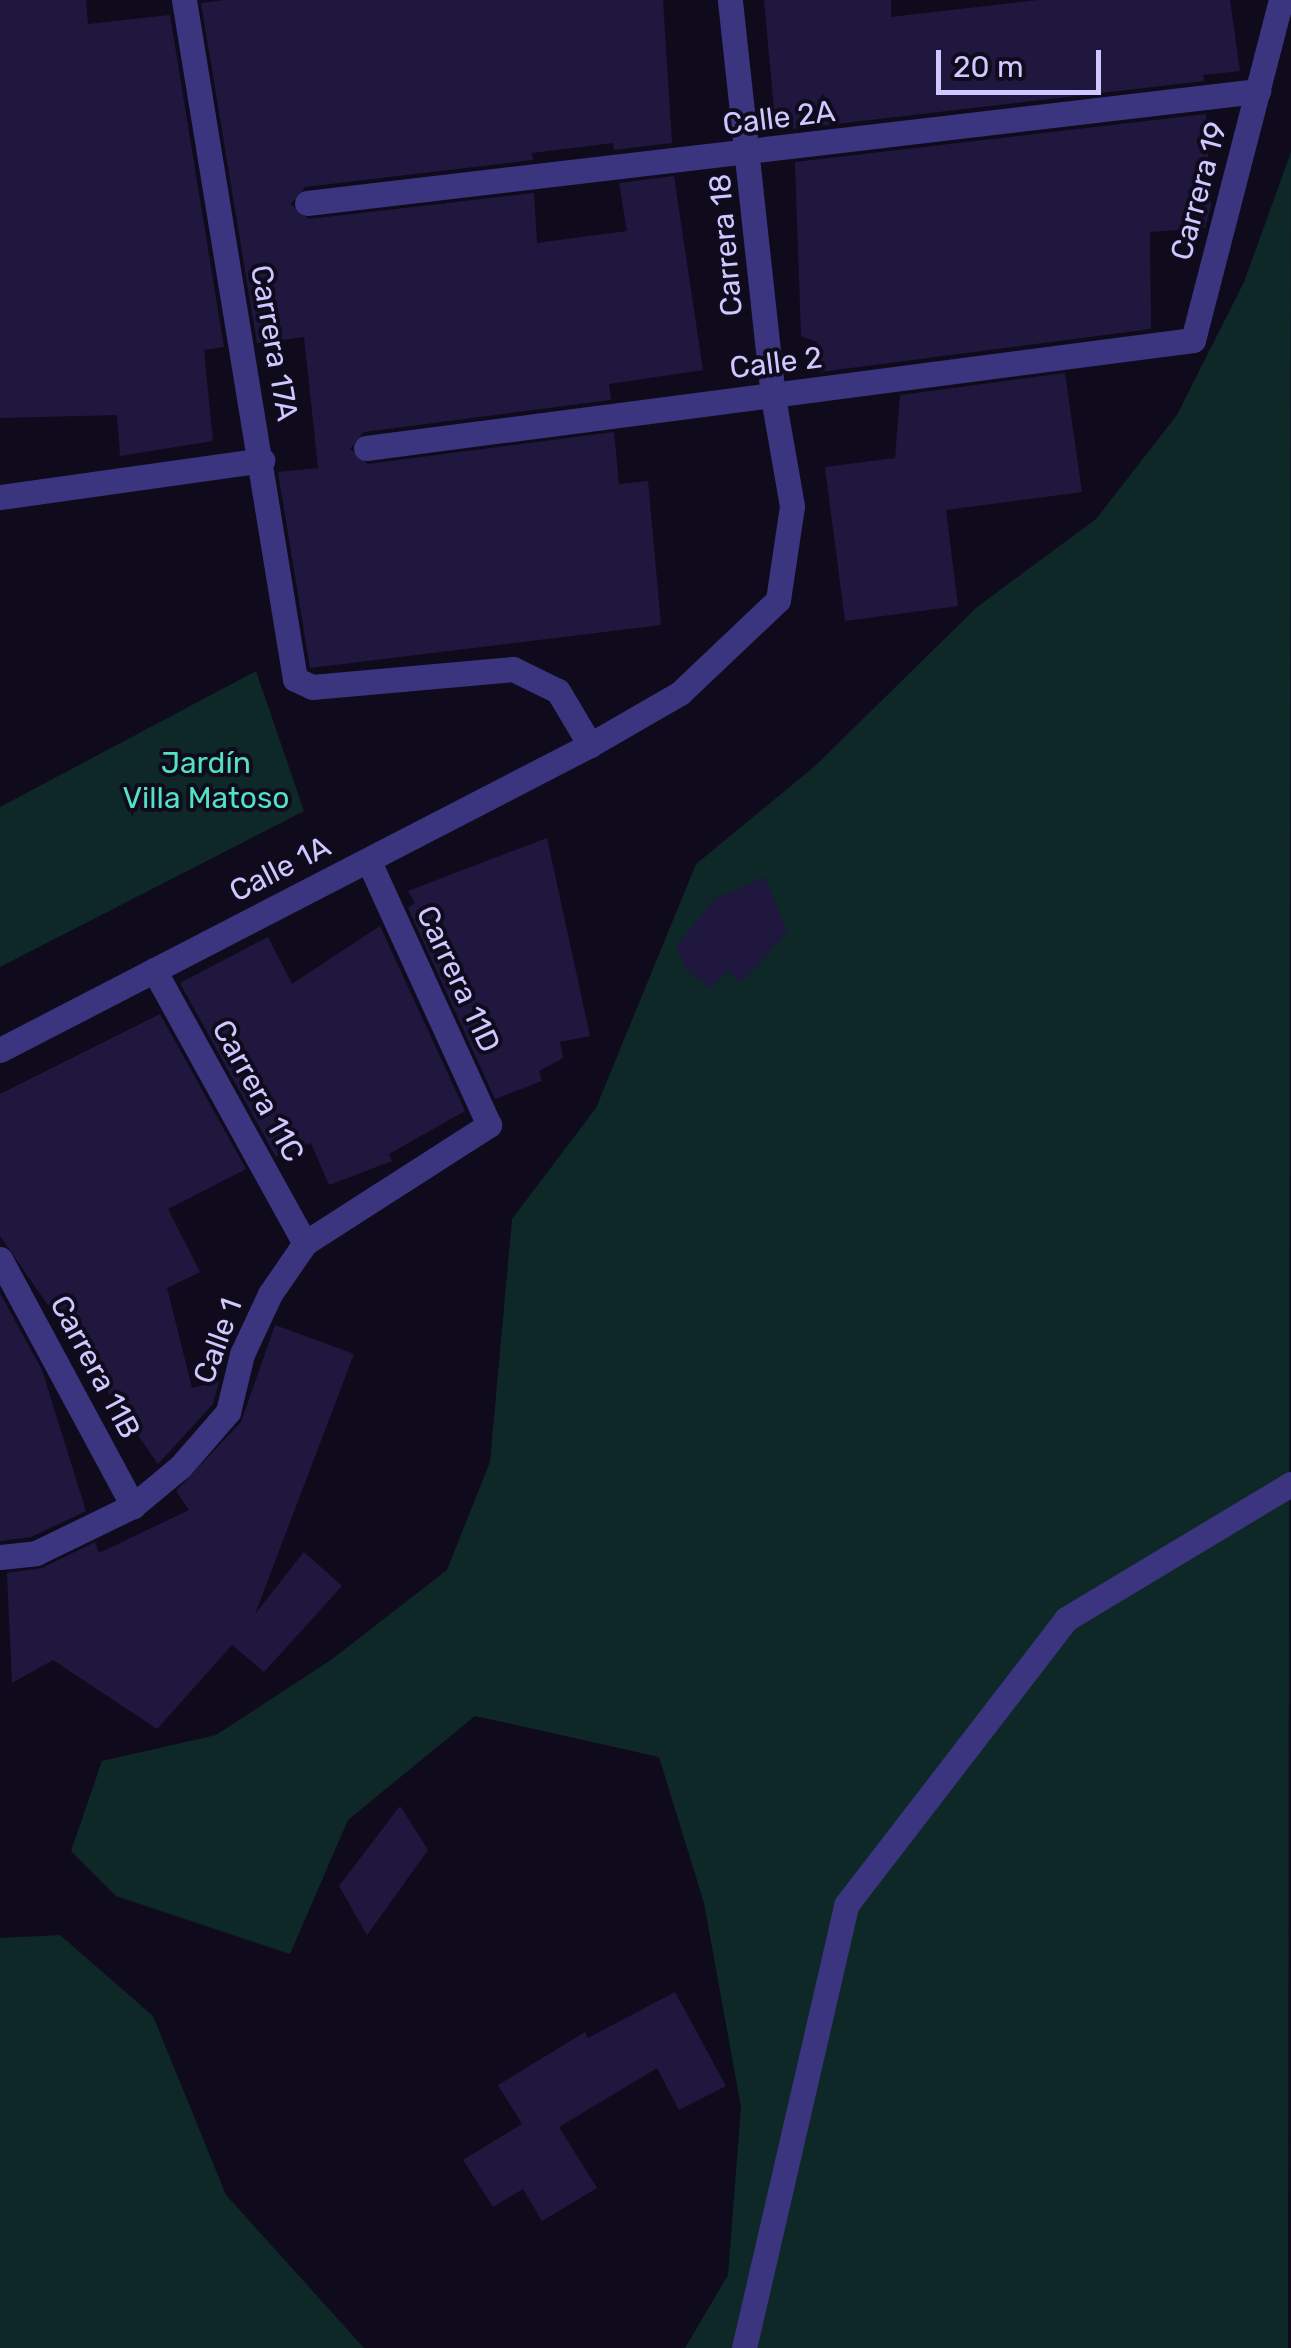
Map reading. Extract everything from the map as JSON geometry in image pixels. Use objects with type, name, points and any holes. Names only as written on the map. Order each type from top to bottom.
[{"type":"street","name":"Carrera 17A","points":[[184,0],[295,679],[312,687],[513,669],[558,692],[590,745]]},
{"type":"street","name":"Carrera 18","points":[[730,0],[750,155],[773,397],[792,506],[778,600],[734,646]]},
{"type":"street","name":"Carrera 19","points":[[1194,340],[1281,0]]},
{"type":"street","name":"Calle 2A","points":[[308,202],[750,155],[1258,91]]},
{"type":"street","name":"Calle 2","points":[[366,448],[1194,340]]},
{"type":"street","points":[[0,497],[262,460]]},
{"type":"street","name":"Calle 1A","points":[[0,1050],[590,745],[680,693],[734,646]]},
{"type":"street","name":"Carrera 11D","points":[[368,860],[490,1126]]},
{"type":"street","name":"Carrera 11C","points":[[154,970],[305,1243]]},
{"type":"street","name":"Calle 1","points":[[0,1557],[36,1553],[133,1506],[182,1466],[228,1412],[242,1354],[305,1243],[490,1126]]},
{"type":"street","name":"Carrera 11B","points":[[0,1259],[133,1506]]},
{"type":"street","points":[[744,2348],[846,1906],[1066,1619],[1291,1484]]},
{"type":"green space","points":[[1291,152],[1288,2348],[685,2348],[728,2275],[741,2107],[704,1903],[659,1757],[475,1716],[348,1820],[290,1954],[116,1896],[71,1851],[102,1761],[216,1735],[331,1660],[447,1570],[490,1462],[512,1219],[596,1108],[696,864],[815,766],[977,607],[1096,519],[1177,415],[1244,282]]},
{"type":"green space","name":"Jardín Villa Matoso","points":[[256,671],[304,811],[0,967],[0,807]]},
{"type":"green space","points":[[60,1935],[153,2016],[226,2195],[364,2348],[0,2348],[0,1938]]},
{"type":"building","points":[[0,0],[86,0],[88,24],[170,15],[224,347],[204,350],[213,441],[120,456],[117,415],[0,418]]},
{"type":"building","points":[[663,0],[672,143],[614,150],[613,143],[532,153],[533,160],[305,187],[291,204],[309,219],[534,193],[537,243],[627,231],[619,183],[674,176],[703,370],[609,384],[611,400],[364,432],[350,449],[368,464],[614,432],[619,484],[648,481],[661,625],[310,668],[278,472],[318,468],[304,337],[257,343],[201,3]]},
{"type":"building","points":[[764,0],[891,0],[891,17],[1038,0],[1230,0],[1240,71],[1203,75],[1204,81],[793,129],[792,119],[775,120]]},
{"type":"building","points":[[1206,114],[1211,205],[1205,228],[1150,232],[1151,329],[820,372],[817,342],[801,336],[795,162]]},
{"type":"building","points":[[1065,373],[1082,492],[946,510],[958,606],[845,621],[825,467],[895,458],[900,395]]},
{"type":"building","points":[[547,838],[590,1036],[560,1042],[563,1058],[539,1071],[542,1081],[495,1099],[408,908],[415,903],[408,891]]},
{"type":"building","points":[[765,877],[787,932],[741,983],[727,970],[711,989],[686,969],[676,947],[714,899]]},
{"type":"building","points":[[380,926],[465,1111],[389,1154],[392,1161],[329,1185],[311,1143],[276,1157],[180,983],[268,937],[292,984]]},
{"type":"building","points":[[160,1014],[246,1169],[168,1209],[200,1272],[167,1288],[192,1388],[219,1381],[213,1404],[158,1464],[0,1236],[0,1094]]},
{"type":"building","points":[[0,1293],[42,1370],[86,1511],[31,1537],[0,1541]]},
{"type":"building","points":[[275,1325],[354,1354],[255,1614],[304,1552],[342,1586],[264,1672],[232,1645],[157,1729],[53,1660],[12,1683],[7,1573],[42,1568],[95,1542],[99,1553],[189,1510],[176,1491],[241,1422]]},
{"type":"building","points":[[400,1806],[428,1850],[367,1935],[339,1886]]},
{"type":"building","points":[[675,1992],[726,2086],[679,2110],[657,2068],[559,2127],[597,2188],[542,2221],[523,2189],[493,2207],[463,2160],[522,2124],[498,2085],[585,2032],[588,2038]]}]
